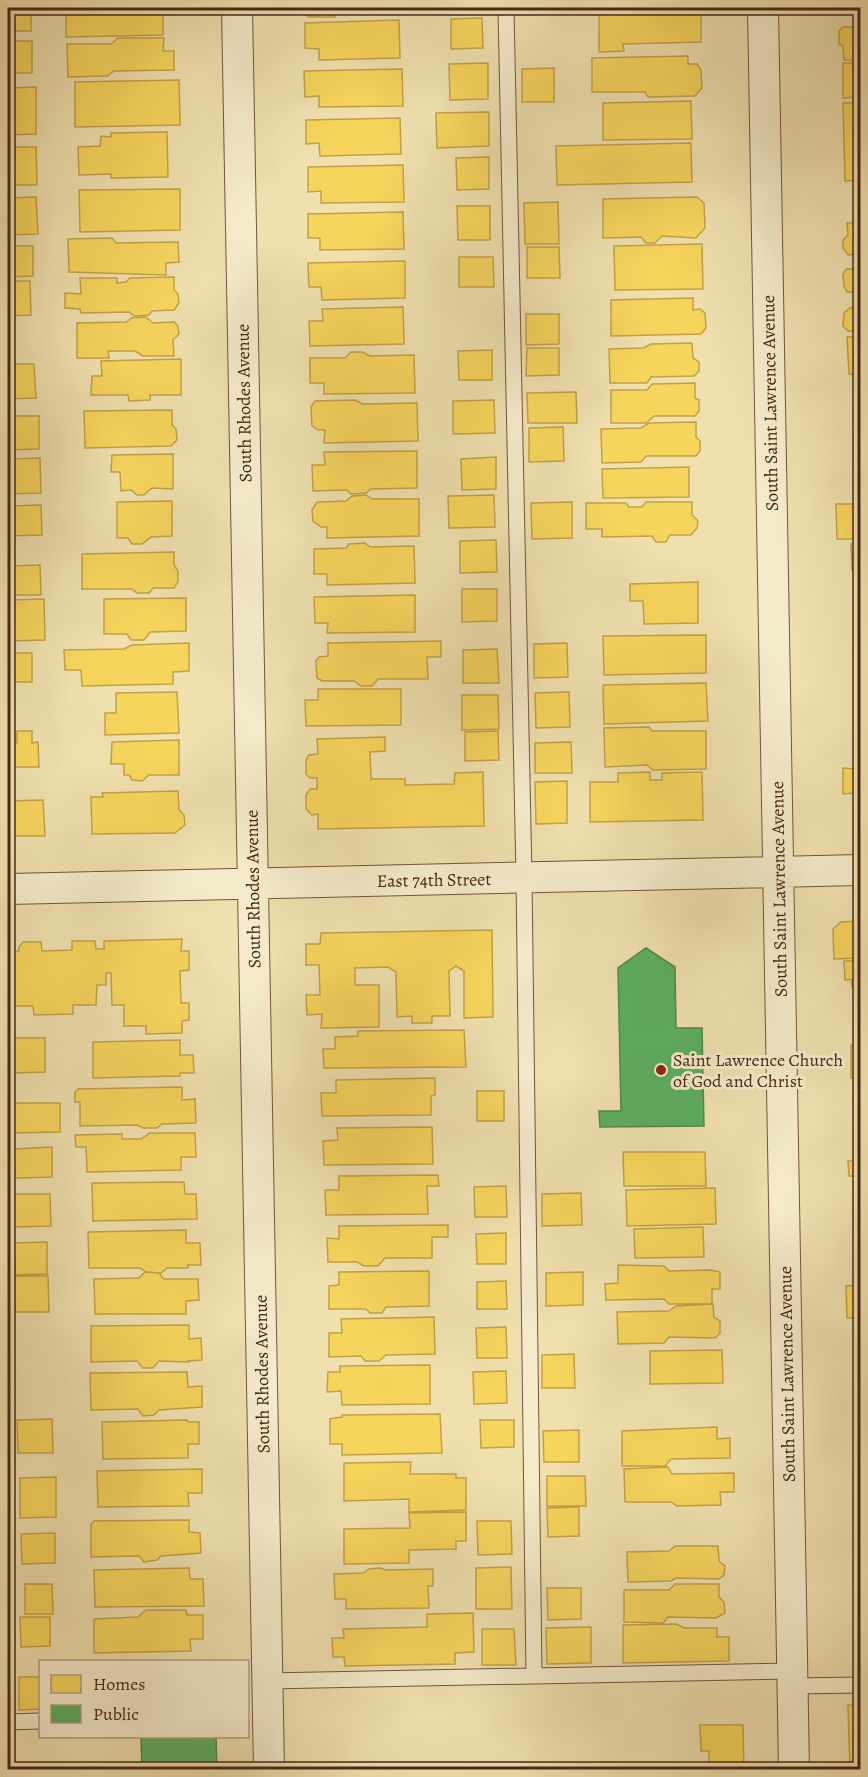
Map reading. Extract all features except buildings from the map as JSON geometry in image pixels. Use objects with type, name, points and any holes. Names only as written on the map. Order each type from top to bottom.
[{"type":"street","name":"South Rhodes Avenue","points":[[237,8],[267,1681],[263,1717],[269,1770]]},
{"type":"street","name":"South Saint Lawrence Avenue","points":[[763,8],[794,1770]]},
{"type":"street","name":"East 74th Street","points":[[8,889],[861,870]]},
{"type":"lane","points":[[506,8],[524,878],[534,1676]]},
{"type":"lane","points":[[267,1681],[534,1676],[792,1678],[861,1685]]},
{"type":"lane","points":[[8,1722],[39,1721]]},
{"type":"place","name":"Saint Lawrence Church of God and Christ","points":[[661,1070]]}]
